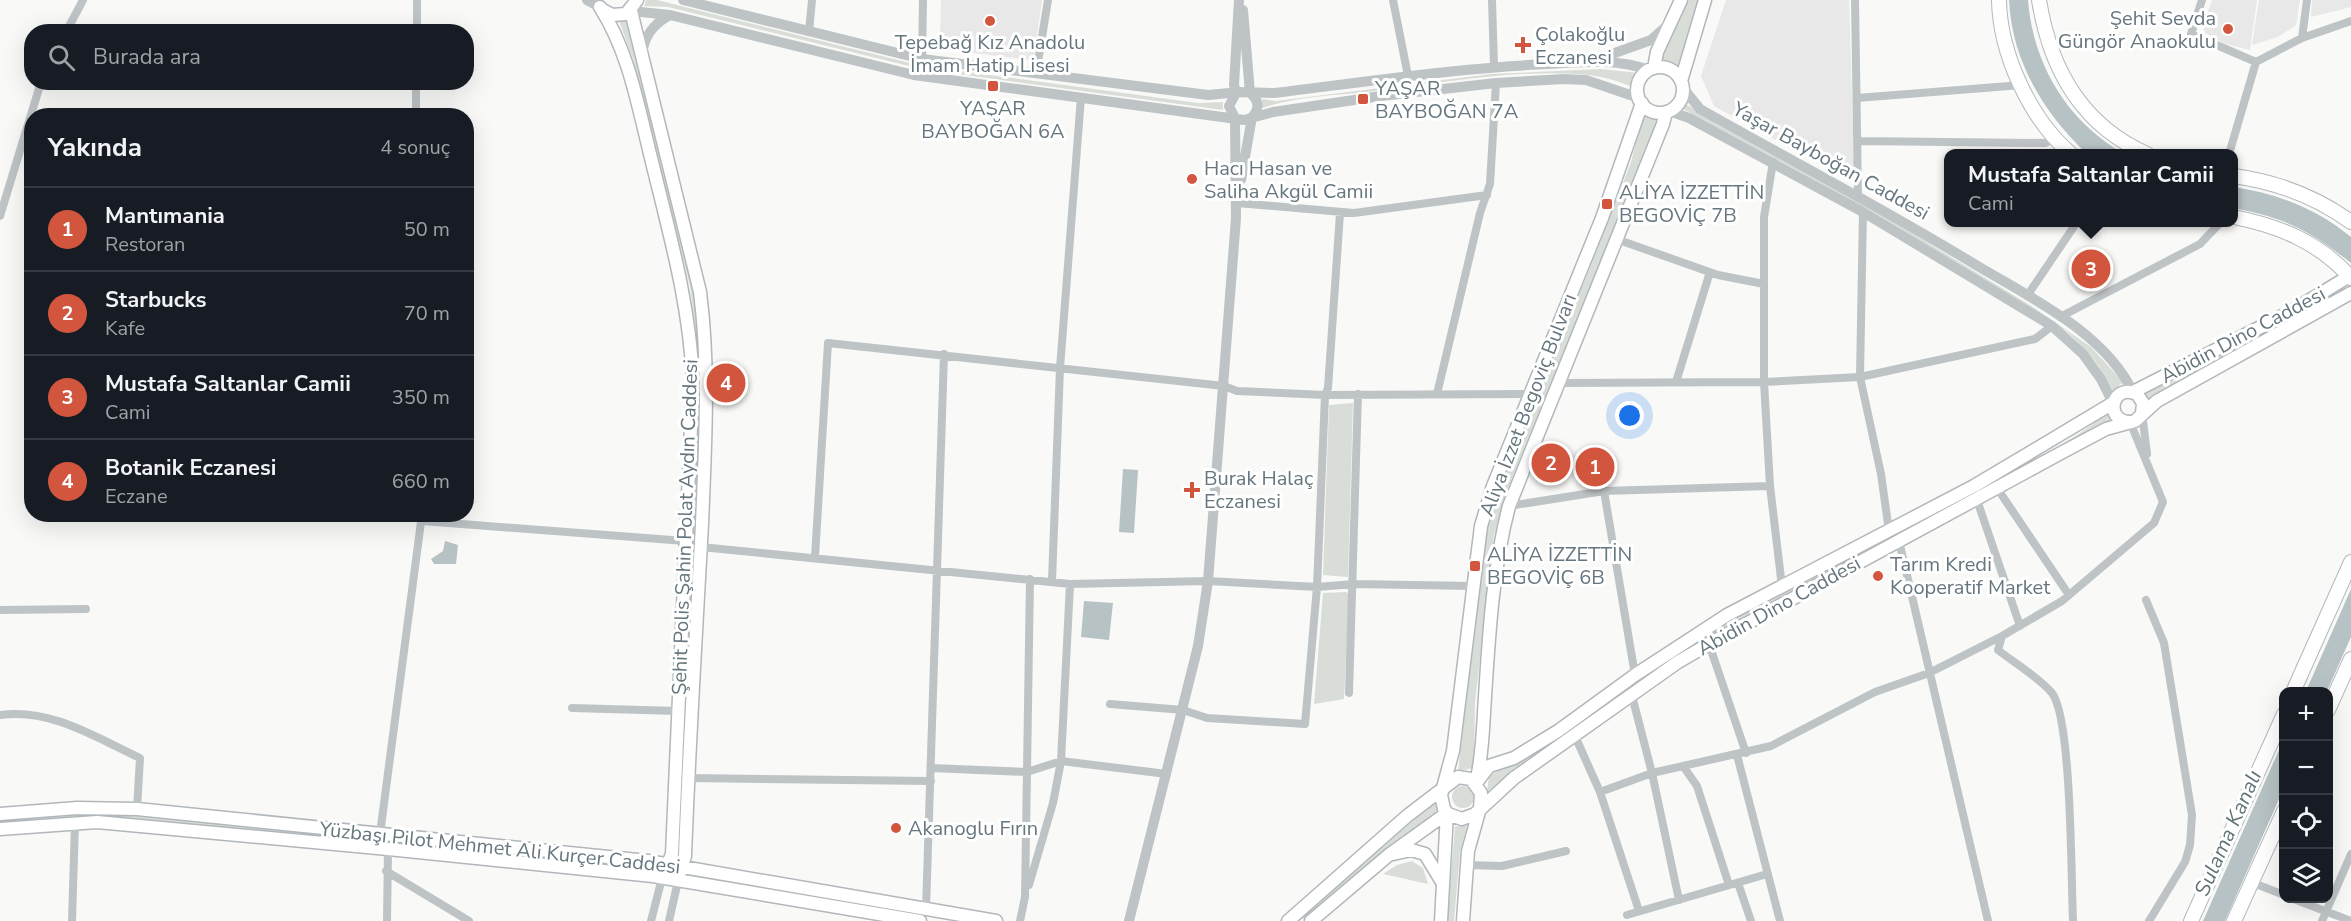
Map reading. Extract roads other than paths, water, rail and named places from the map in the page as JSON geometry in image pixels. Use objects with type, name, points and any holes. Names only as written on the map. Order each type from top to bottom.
[{"type":"main road","points":[[1681,0],[1651,69],[1638,85],[1640,101],[1655,112],[1667,112],[1681,99],[1682,85],[1705,0]]},
{"type":"main road","points":[[1999,0],[2007,47],[2022,85],[2035,109],[2067,149]]},
{"type":"main road","points":[[2039,0],[2052,55],[2077,100],[2097,122],[2137,149]]},
{"type":"main road","points":[[599,3],[612,15],[619,16],[634,6]]},
{"type":"main road","name":"Şehit Polis Şahin Polat Aydın Caddesi","points":[[599,3],[616,32],[630,74],[685,296],[692,346],[693,382],[672,854],[662,878]]},
{"type":"main road","name":"Şehit Polis Şahin Polat Aydın Caddesi","points":[[634,6],[642,59],[700,292],[706,339],[708,382],[685,856],[678,881]]},
{"type":"main road","points":[[1651,69],[1672,70],[1682,85]]},
{"type":"main road","name":"Aliya İzzet Begoviç Bulvarı","points":[[1443,788],[1453,751],[1481,526],[1493,486],[1529,394],[1602,218],[1640,101]]},
{"type":"main road","name":"Aliya İzzet Begoviç Bulvarı","points":[[1476,783],[1483,753],[1487,668],[1500,548],[1509,506],[1667,112]]},
{"type":"main road","points":[[2238,177],[2277,184],[2314,198],[2351,222]]},
{"type":"main road","points":[[2238,219],[2283,230],[2297,236],[2335,260],[2351,276]]},
{"type":"main road","name":"Abidin Dino Caddesi","points":[[2133,392],[2264,326],[2351,276]]},
{"type":"main road","name":"Abidin Dino Caddesi","points":[[2142,413],[2150,405],[2202,375],[2351,293]]},
{"type":"main road","points":[[2122,392],[2133,392],[2141,398],[2142,413],[2130,422],[2117,417],[2113,403],[2122,392]]},
{"type":"main road","name":"Abidin Dino Caddesi","points":[[1476,783],[1489,766],[1514,758],[1558,731],[1635,675],[1727,615],[1974,486],[2092,418],[2113,403]]},
{"type":"main road","name":"Abidin Dino Caddesi","points":[[1480,808],[1514,777],[1678,662],[2106,429],[2130,422]]},
{"type":"main road","points":[[2295,687],[2351,562]]},
{"type":"main road","points":[[2333,702],[2347,680],[2351,659]]},
{"type":"main road","points":[[2191,921],[2279,723]]},
{"type":"main road","points":[[1288,921],[1407,816],[1458,777],[1476,783],[1481,793],[1480,808],[1473,828],[1467,865],[1463,921]]},
{"type":"main road","points":[[1441,921],[1447,813],[1441,802],[1443,788]]},
{"type":"main road","name":"Yüzbaşı Pilot Mehmet Ali Kurçer Caddesi","points":[[0,814],[77,808],[137,809],[380,834],[667,865],[996,921]]},
{"type":"main road","points":[[1447,813],[1462,819],[1469,818],[1480,808]]},
{"type":"main road","points":[[1311,921],[1390,854],[1447,813]]},
{"type":"main road","points":[[2234,921],[2279,819]]},
{"type":"main road","name":"Yüzbaşı Pilot Mehmet Ali Kurçer Caddesi","points":[[0,829],[75,823],[115,823],[388,849],[662,878],[897,919],[920,921]]},
{"type":"main road","points":[[1390,854],[1411,850],[1425,854],[1434,865],[1443,883]]},
{"type":"street","points":[[70,24],[83,0]]},
{"type":"street","points":[[417,0],[417,24]]},
{"type":"street","points":[[587,0],[599,3]]},
{"type":"street","points":[[683,0],[711,3],[809,32],[922,59],[1208,95],[1274,93],[1494,66],[1590,62],[1631,64],[1651,69]]},
{"type":"street","points":[[809,32],[812,0]]},
{"type":"street","points":[[922,59],[923,0]]},
{"type":"street","points":[[1036,74],[1048,0]]},
{"type":"street","points":[[1237,203],[1252,117],[1258,105],[1250,93],[1240,0]]},
{"type":"street","points":[[1129,921],[1198,646],[1208,581],[1237,203],[1235,118],[1229,106],[1236,93],[1234,85],[1240,0]]},
{"type":"street","points":[[1393,0],[1408,76]]},
{"type":"street","points":[[1492,0],[1494,66]]},
{"type":"street","points":[[1855,0],[1859,141],[1858,196]]},
{"type":"street","points":[[2202,0],[2191,34],[2256,62]]},
{"type":"street","points":[[2302,38],[2307,0]]},
{"type":"street","points":[[634,6],[915,75],[1244,120],[1381,96],[1496,83],[1564,79],[1586,80],[1640,101]]},
{"type":"street","points":[[642,59],[646,37],[656,24],[670,15]]},
{"type":"street","points":[[2230,149],[2256,62],[2302,38],[2351,21]]},
{"type":"street","points":[[1590,62],[1651,40],[1670,24]]},
{"type":"street","points":[[1437,394],[1479,213],[1490,184],[1496,83]]},
{"type":"street","name":"Yaşar Bayboğan Caddesi","points":[[1682,85],[1700,109],[1858,196],[2060,317],[2092,342],[2123,371],[2133,392]]},
{"type":"street","points":[[1857,98],[2022,85]]},
{"type":"street","points":[[33,108],[39,90]]},
{"type":"street","points":[[416,90],[416,108]]},
{"type":"street","points":[[1052,581],[1060,368],[1081,97]]},
{"type":"street","name":"Yaşar Bayboğan Caddesi","points":[[1667,112],[1689,118],[1863,212],[2052,326],[2083,354],[2101,379],[2113,403]]},
{"type":"street","points":[[0,216],[24,138]]},
{"type":"street","points":[[1859,141],[2045,143],[2056,138]]},
{"type":"street","points":[[1773,162],[1764,217],[1764,382],[1770,486],[1782,587]]},
{"type":"street","points":[[1237,203],[1354,213],[1487,195]]},
{"type":"street","points":[[1863,212],[1860,377],[1881,474],[1889,531]]},
{"type":"street","points":[[1110,704],[1183,710],[1207,718],[1305,724],[1317,587],[1325,395],[1328,388],[1340,213]]},
{"type":"street","points":[[2027,296],[2074,227]]},
{"type":"street","points":[[2060,317],[2200,244],[2216,227]]},
{"type":"street","points":[[1616,239],[1710,272],[1764,285]]},
{"type":"street","points":[[1676,382],[1710,272]]},
{"type":"street","points":[[1558,383],[1764,382],[1860,377],[2035,339],[2052,326]]},
{"type":"street","points":[[815,557],[828,343],[944,354],[1224,387],[1237,391],[1325,395],[1529,394]]},
{"type":"street","points":[[926,909],[944,354]]},
{"type":"street","points":[[1349,693],[1358,394]]},
{"type":"street","points":[[2142,413],[2148,466]]},
{"type":"street","points":[[1600,792],[1652,773],[1771,746],[1875,692],[1929,673],[2020,626],[2069,595],[2154,523],[2163,502],[2130,422]]},
{"type":"street","points":[[1509,506],[1604,491],[1770,486]]},
{"type":"street","points":[[1997,488],[2069,595]]},
{"type":"street","points":[[1604,491],[1635,675]]},
{"type":"street","points":[[1977,500],[2020,626]]},
{"type":"street","points":[[380,834],[421,522]]},
{"type":"street","points":[[468,522],[685,541]]},
{"type":"street","points":[[1899,541],[1988,921]]},
{"type":"street","points":[[700,547],[1070,584],[1208,581],[1317,587],[1354,584],[1473,586]]},
{"type":"street","points":[[1025,897],[1030,579]]},
{"type":"street","points":[[1020,921],[1053,803],[1061,761],[1070,584]]},
{"type":"street","points":[[2146,600],[2164,643],[2192,815],[2185,862],[2149,921]]},
{"type":"street","points":[[0,610],[86,609]]},
{"type":"street","points":[[2002,636],[1998,650],[2052,693],[2061,718],[2067,775],[2073,921]]},
{"type":"street","points":[[1709,644],[1746,753]]},
{"type":"street","points":[[1632,696],[1652,773],[1679,900]]},
{"type":"street","points":[[572,708],[678,711]]},
{"type":"street","points":[[0,715],[17,712],[43,715],[140,758],[137,809]]},
{"type":"street","points":[[1575,736],[1600,792],[1639,911]]},
{"type":"street","points":[[1737,755],[1780,921]]},
{"type":"street","points":[[931,768],[1027,772],[1061,761],[1167,774]]},
{"type":"street","points":[[1683,766],[1697,786],[1729,885]]},
{"type":"street","points":[[688,778],[931,781]]},
{"type":"street","points":[[72,921],[75,823]]},
{"type":"street","points":[[387,921],[388,849]]},
{"type":"street","points":[[1467,865],[1502,866],[1566,851]]},
{"type":"street","points":[[2322,921],[2351,854]]},
{"type":"street","points":[[386,871],[469,921]]},
{"type":"street","points":[[1627,915],[1767,874]]},
{"type":"street","points":[[651,921],[662,878]]},
{"type":"street","points":[[669,921],[678,881]]},
{"type":"street","points":[[2251,882],[2279,894]]},
{"type":"street","points":[[1738,883],[1751,921]]},
{"type":"street","points":[[2303,903],[2351,921]]},
{"type":"place","name":"Tepebağ Kız Anadolu İmam Hatip Lisesi","points":[[990,21]]},
{"type":"place","name":"Şehit Sevda Güngör Anaokulu","points":[[2228,29]]},
{"type":"place","name":"Çolakoğlu Eczanesi","points":[[1523,45]]},
{"type":"place","name":"YAŞAR BAYBOĞAN 6A","points":[[993,86]]},
{"type":"place","name":"YAŞAR BAYBOĞAN 7A","points":[[1363,99]]},
{"type":"place","name":"Hacı Hasan ve Saliha Akgül Camii","points":[[1192,179]]},
{"type":"place","name":"ALİYA İZZETTİN BEGOVİÇ 7B","points":[[1607,204]]},
{"type":"place","name":"Mustafa Saltanlar Camii","points":[[2091,269]]},
{"type":"place","name":"Botanik Eczanesi","points":[[726,383]]},
{"type":"place","name":"Starbucks","points":[[1551,463]]},
{"type":"place","name":"Mantımania","points":[[1595,467]]},
{"type":"place","name":"Burak Halaç Eczanesi","points":[[1192,490]]},
{"type":"place","name":"ALİYA İZZETTİN BEGOVİÇ 6B","points":[[1475,566]]},
{"type":"place","name":"Tarım Kredi Kooperatif Market","points":[[1878,576]]},
{"type":"place","name":"Akanoglu Fırın","points":[[896,828]]},
{"type":"water label","name":"Sulama Kanalı","points":[[2228,833]]}]
